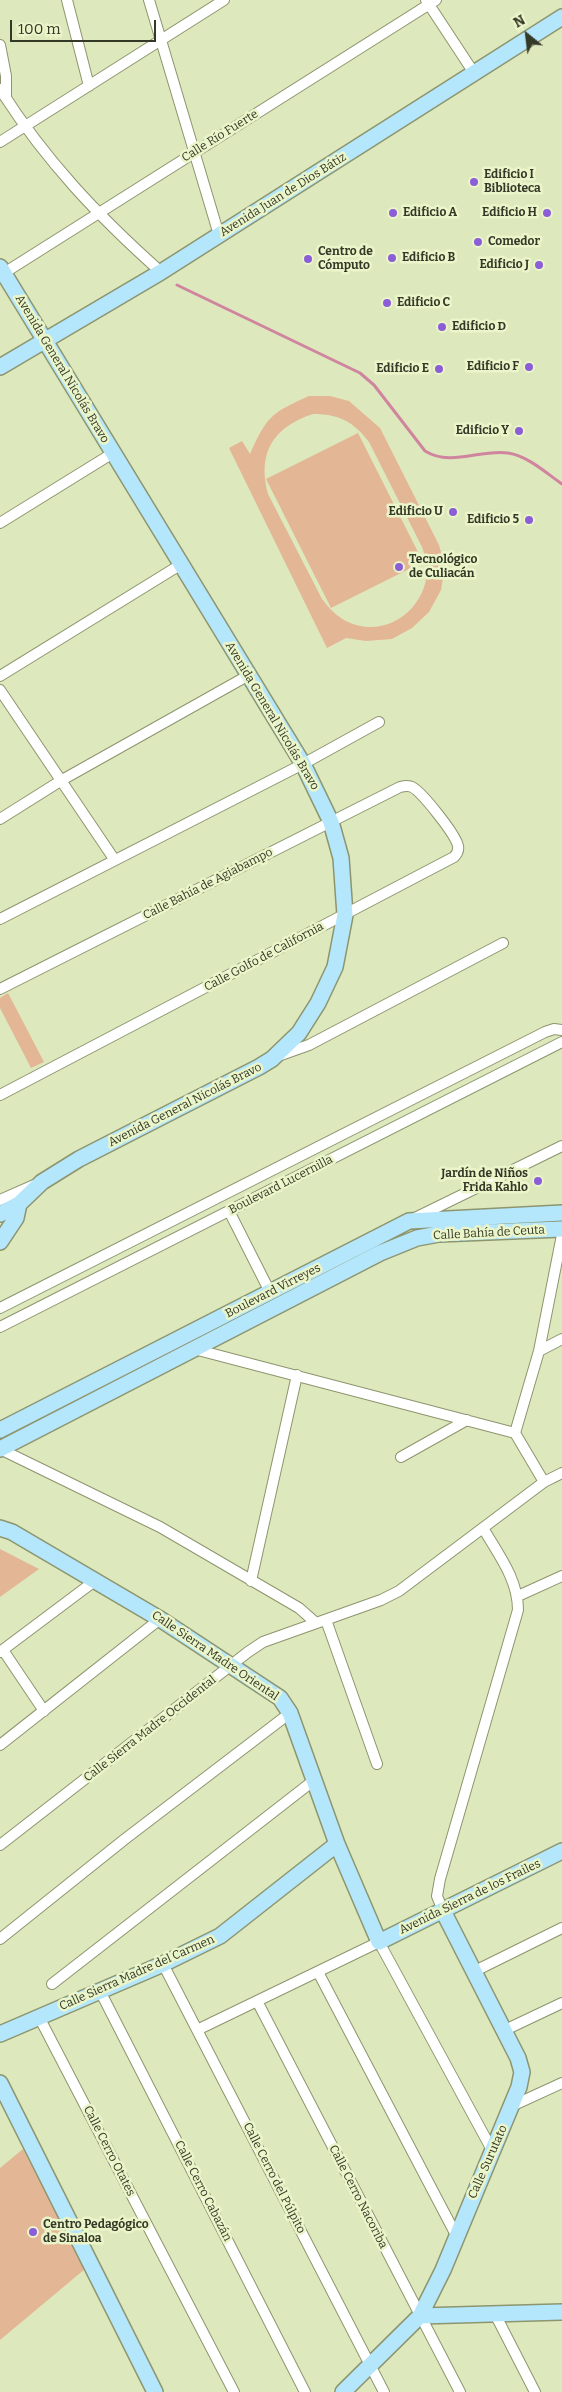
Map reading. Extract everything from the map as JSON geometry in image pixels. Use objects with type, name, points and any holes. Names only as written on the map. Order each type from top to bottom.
[{"type":"street","points":[[67,0],[89,86]]},
{"type":"street","points":[[149,0],[193,154],[219,235]]},
{"type":"street","points":[[0,142],[224,0]]},
{"type":"street","points":[[430,1],[474,73]]},
{"type":"street","name":"Calle Río Fuerte","points":[[2,270],[98,214],[430,1]]},
{"type":"street","name":"Avenida Juan de Dios Bátiz","points":[[0,367],[161,272],[562,16]]},
{"type":"street","points":[[0,45],[6,76],[6,98]]},
{"type":"street","points":[[0,89],[65,178],[98,214],[161,272]]},
{"type":"street","name":"Avenida General Nicolás Bravo","points":[[0,1214],[19,1204],[42,1182],[80,1159],[244,1076],[272,1058],[299,1033],[318,1003],[334,966],[344,915],[341,858],[331,822],[303,764],[2,270]]},
{"type":"street","points":[[0,523],[113,453]]},
{"type":"street","points":[[0,676],[180,564]]},
{"type":"street","points":[[0,819],[62,780],[249,675]]},
{"type":"street","points":[[0,690],[114,859]]},
{"type":"street","points":[[0,919],[303,764],[380,722]]},
{"type":"street","name":"Calle Bahía de Agiabampo","points":[[0,989],[400,787],[410,786],[417,790]]},
{"type":"street","name":"Calle Golfo de California","points":[[0,1095],[454,857],[458,852],[458,845],[417,790]]},
{"type":"street","points":[[272,1058],[309,1045],[503,943]]},
{"type":"street","name":"Boulevard Lucernilla","points":[[0,1308],[545,1032],[554,1029],[562,1030]]},
{"type":"street","name":"Boulevard Lucernilla","points":[[0,1327],[562,1042]]},
{"type":"street","points":[[409,1221],[562,1146]]},
{"type":"street","points":[[0,1200],[42,1182]]},
{"type":"street","name":"Avenida General Nicolás Bravo","points":[[0,1242],[16,1218],[19,1204]]},
{"type":"street","points":[[229,1211],[270,1292]]},
{"type":"street","name":"Boulevard Virreyes","points":[[0,1430],[409,1221],[461,1226],[562,1213]]},
{"type":"street","name":"Calle Bahía de Ceuta","points":[[417,1238],[439,1234],[461,1226],[562,1229]]},
{"type":"street","points":[[515,1433],[539,1351],[562,1235]]},
{"type":"street","name":"Boulevard Virreyes","points":[[0,1449],[380,1253],[417,1238]]},
{"type":"street","points":[[539,1351],[562,1340]]},
{"type":"street","points":[[194,1349],[515,1433],[544,1482]]},
{"type":"street","points":[[251,1581],[297,1376]]},
{"type":"street","points":[[401,1457],[467,1420]]},
{"type":"street","points":[[0,1449],[105,1498],[160,1527],[321,1622],[377,1764]]},
{"type":"street","name":"Calle Sierra Madre Occidental","points":[[0,1845],[263,1642],[381,1600],[398,1591],[544,1482],[562,1473]]},
{"type":"street","name":"Calle Sierra Madre Oriental","points":[[0,1528],[12,1532],[96,1580],[160,1619],[230,1667],[280,1698],[290,1713],[337,1844],[379,1942]]},
{"type":"street","points":[[443,1911],[437,1896],[440,1879],[518,1610],[518,1596],[512,1577],[483,1528]]},
{"type":"street","points":[[518,1596],[562,1576]]},
{"type":"street","points":[[44,1711],[1,1651],[96,1580]]},
{"type":"street","points":[[0,1745],[160,1619]]},
{"type":"street","points":[[0,1939],[125,1839],[290,1713]]},
{"type":"street","points":[[52,1984],[313,1781]]},
{"type":"street","name":"Calle Sierra Madre del Carmen","points":[[0,2034],[163,1964],[220,1936],[337,1844]]},
{"type":"street","name":"Avenida Sierra de los Frailes","points":[[379,1942],[562,1851]]},
{"type":"street","name":"Calle Surutato","points":[[343,2392],[420,2316],[443,2270],[492,2150],[514,2105],[519,2087],[521,2066],[505,2030],[443,1911]]},
{"type":"street","points":[[475,1971],[562,1928]]},
{"type":"street","points":[[197,2030],[379,1942],[492,2150]]},
{"type":"street","name":"Calle Cerro del Púlpito","points":[[163,1964],[384,2392]]},
{"type":"street","points":[[318,1972],[456,2235]]},
{"type":"street","name":"Calle Cerro Cabazán","points":[[100,1991],[305,2392]]},
{"type":"street","name":"Calle Cerro Nacoriba","points":[[257,2001],[460,2392]]},
{"type":"street","points":[[505,2030],[562,2003]]},
{"type":"street","name":"Calle Cerro Otates","points":[[39,2017],[234,2392]]},
{"type":"street","points":[[0,2083],[156,2392]]},
{"type":"street","points":[[514,2105],[562,2083]]},
{"type":"street","points":[[420,2316],[562,2312]]},
{"type":"street","points":[[495,2314],[535,2392]]},
{"type":"shaded area","points":[[309,396],[330,396],[349,401],[380,428],[439,545],[445,566],[441,590],[429,612],[412,628],[392,639],[366,641],[346,638],[327,648],[229,448],[242,441],[250,454],[261,431],[272,417],[286,407]],"holes":[[[313,414],[322,414],[345,420],[352,424],[369,442],[422,547],[427,561],[426,581],[421,595],[403,616],[391,623],[377,627],[363,626],[344,620],[330,609],[322,599],[268,494],[265,466],[271,443],[278,434],[299,419]]]},
{"type":"shaded area","points":[[358,433],[423,562],[331,608],[266,479]]},
{"type":"shaded area","points":[[8,993],[44,1062],[31,1068],[0,1008],[0,998]]},
{"type":"shaded area","points":[[0,1549],[39,1569],[0,1597]]},
{"type":"shaded area","points":[[23,2149],[85,2269],[0,2340],[0,2168]]},
{"type":"waterway","points":[[177,285],[360,373],[374,385],[425,451],[445,458],[497,452],[508,453],[523,458],[562,484]]},
{"type":"place","name":"Edificio I Biblioteca","points":[[474,182]]},
{"type":"place","name":"Edificio A","points":[[393,213]]},
{"type":"place","name":"Edificio H","points":[[547,213]]},
{"type":"place","name":"Comedor","points":[[478,242]]},
{"type":"place","name":"Edificio B","points":[[392,258]]},
{"type":"place","name":"Centro de Cómputo","points":[[308,259]]},
{"type":"place","name":"Edificio J","points":[[539,265]]},
{"type":"place","name":"Edificio C","points":[[387,303]]},
{"type":"place","name":"Edificio D","points":[[442,327]]},
{"type":"place","name":"Edificio F","points":[[529,367]]},
{"type":"place","name":"Edificio E","points":[[439,369]]},
{"type":"place","name":"Edificio Y","points":[[519,431]]},
{"type":"place","name":"Edificio U","points":[[453,512]]},
{"type":"place","name":"Edificio 5","points":[[529,520]]},
{"type":"place","name":"Tecnológico de Culiacán","points":[[399,567]]},
{"type":"place","name":"Jardín de Niños Frida Kahlo","points":[[538,1181]]},
{"type":"place","name":"Centro Pedagógico de Sinaloa","points":[[33,2232]]}]
